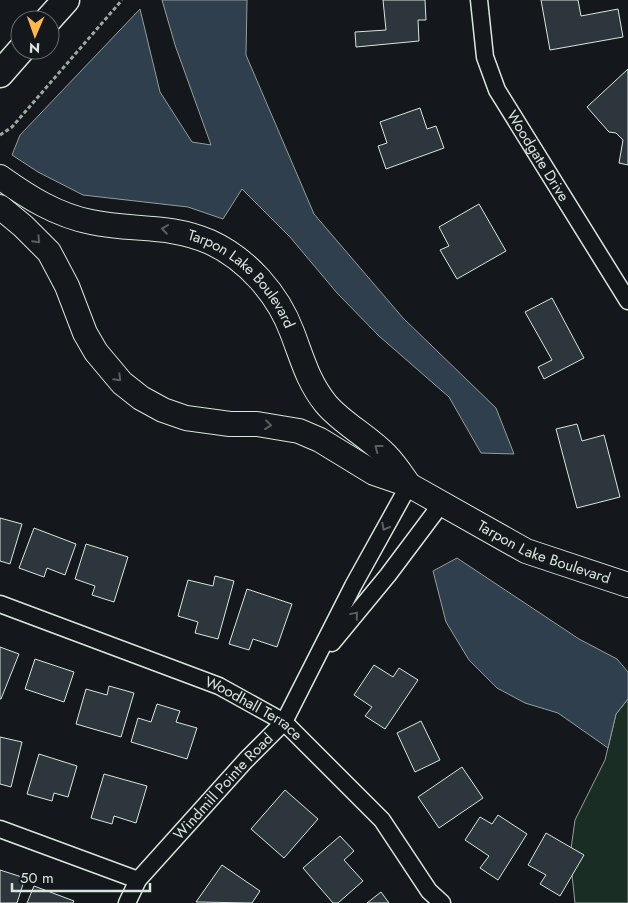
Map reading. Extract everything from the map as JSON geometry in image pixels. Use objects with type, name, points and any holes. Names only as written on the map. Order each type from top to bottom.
[{"type":"main road","points":[[57,10],[66,0]]},
{"type":"main road","points":[[0,74],[12,60]]},
{"type":"street","name":"Woodgate Drive","points":[[479,0],[484,57],[497,90],[628,301]]},
{"type":"street","name":"Tarpon Lake Boulevard","points":[[0,177],[36,201],[72,217],[92,222],[171,229],[212,243],[252,271],[266,287],[285,315],[304,370],[326,404],[341,420],[386,454],[409,485]]},
{"type":"street","name":"Tarpon Lake Boulevard","points":[[0,208],[23,226],[49,252],[67,286],[85,333],[96,352],[122,383],[141,398],[163,410],[186,418],[230,424],[257,424],[299,431],[320,440],[374,473],[409,485],[526,551],[628,585]]},
{"type":"street","name":"Windmill Pointe Road","points":[[127,903],[138,880],[228,780],[284,722],[362,570],[409,485]]},
{"type":"street","name":"Windmill Pointe Road","points":[[313,666],[388,575],[442,504]]},
{"type":"street","name":"Woodhall Terrace","points":[[0,604],[219,686],[284,722],[382,820],[429,891],[442,903]]},
{"type":"street","points":[[0,828],[138,880]]},
{"type":"path","points":[[0,135],[12,127],[122,0]]},
{"type":"green space","points":[[628,699],[628,903],[575,903],[570,856],[575,820],[605,760],[616,714]]},
{"type":"water","points":[[162,0],[247,0],[246,55],[314,214],[403,318],[496,408],[514,454],[481,453],[449,397],[379,336],[337,293],[290,237],[242,189],[223,219],[188,207],[83,195],[38,172],[12,155],[20,135],[140,9],[160,92],[192,142],[211,145],[175,45]]},
{"type":"water","points":[[457,558],[579,639],[617,659],[628,672],[628,699],[616,714],[608,748],[558,713],[525,703],[497,688],[469,660],[446,622],[433,571]]},
{"type":"building","points":[[383,0],[425,0],[426,20],[418,20],[419,41],[356,47],[355,32],[386,30]]},
{"type":"building","points":[[541,0],[578,0],[581,16],[618,9],[623,37],[550,50]]},
{"type":"building","points":[[628,69],[628,165],[619,163],[623,140],[616,133],[609,132],[587,107]]},
{"type":"building","points":[[420,108],[427,129],[436,126],[444,148],[386,169],[378,146],[387,143],[380,122]]},
{"type":"building","points":[[479,204],[506,251],[457,279],[440,250],[449,246],[439,227]]},
{"type":"building","points":[[552,298],[584,358],[544,379],[538,367],[552,360],[525,312]]},
{"type":"building","points":[[577,424],[582,441],[604,435],[620,497],[577,508],[556,429]]},
{"type":"building","points":[[0,518],[22,524],[10,564],[0,561]]},
{"type":"building","points":[[34,528],[76,544],[65,575],[47,568],[44,577],[19,568]]},
{"type":"building","points":[[86,544],[128,557],[114,602],[92,595],[95,586],[75,579]]},
{"type":"building","points":[[215,576],[234,581],[218,639],[195,633],[198,622],[178,616],[188,580],[213,586]]},
{"type":"building","points":[[247,589],[292,604],[277,647],[253,639],[249,650],[229,644]]},
{"type":"building","points":[[0,647],[19,654],[1,699],[0,699]]},
{"type":"building","points":[[35,659],[74,672],[64,702],[25,689]]},
{"type":"building","points":[[374,665],[393,677],[399,668],[418,680],[385,729],[365,716],[372,707],[354,695]]},
{"type":"building","points":[[109,686],[134,693],[121,737],[76,724],[86,689],[107,695]]},
{"type":"building","points":[[157,704],[180,711],[176,722],[197,728],[187,759],[131,742],[138,718],[151,722]]},
{"type":"building","points":[[421,721],[440,760],[415,772],[397,733]]},
{"type":"building","points":[[0,737],[22,742],[11,787],[0,784]]},
{"type":"building","points":[[39,754],[77,766],[68,797],[54,793],[52,801],[27,794]]},
{"type":"building","points":[[462,767],[483,798],[439,828],[418,797]]},
{"type":"building","points":[[104,774],[147,786],[136,823],[114,816],[112,824],[91,818]]},
{"type":"building","points":[[285,790],[318,819],[284,858],[251,829]]},
{"type":"building","points":[[498,815],[527,834],[498,880],[480,868],[489,856],[465,840],[480,817],[492,824]]},
{"type":"building","points":[[546,833],[584,855],[560,896],[540,884],[546,875],[528,865]]},
{"type":"building","points":[[340,836],[354,851],[344,860],[363,881],[338,903],[333,903],[303,868]]},
{"type":"building","points":[[222,865],[260,891],[252,903],[196,902]]},
{"type":"building","points":[[0,870],[25,878],[17,903],[0,903]]},
{"type":"building","points":[[34,886],[74,901],[73,903],[27,903]]},
{"type":"building","points":[[381,892],[389,903],[367,903]]}]
